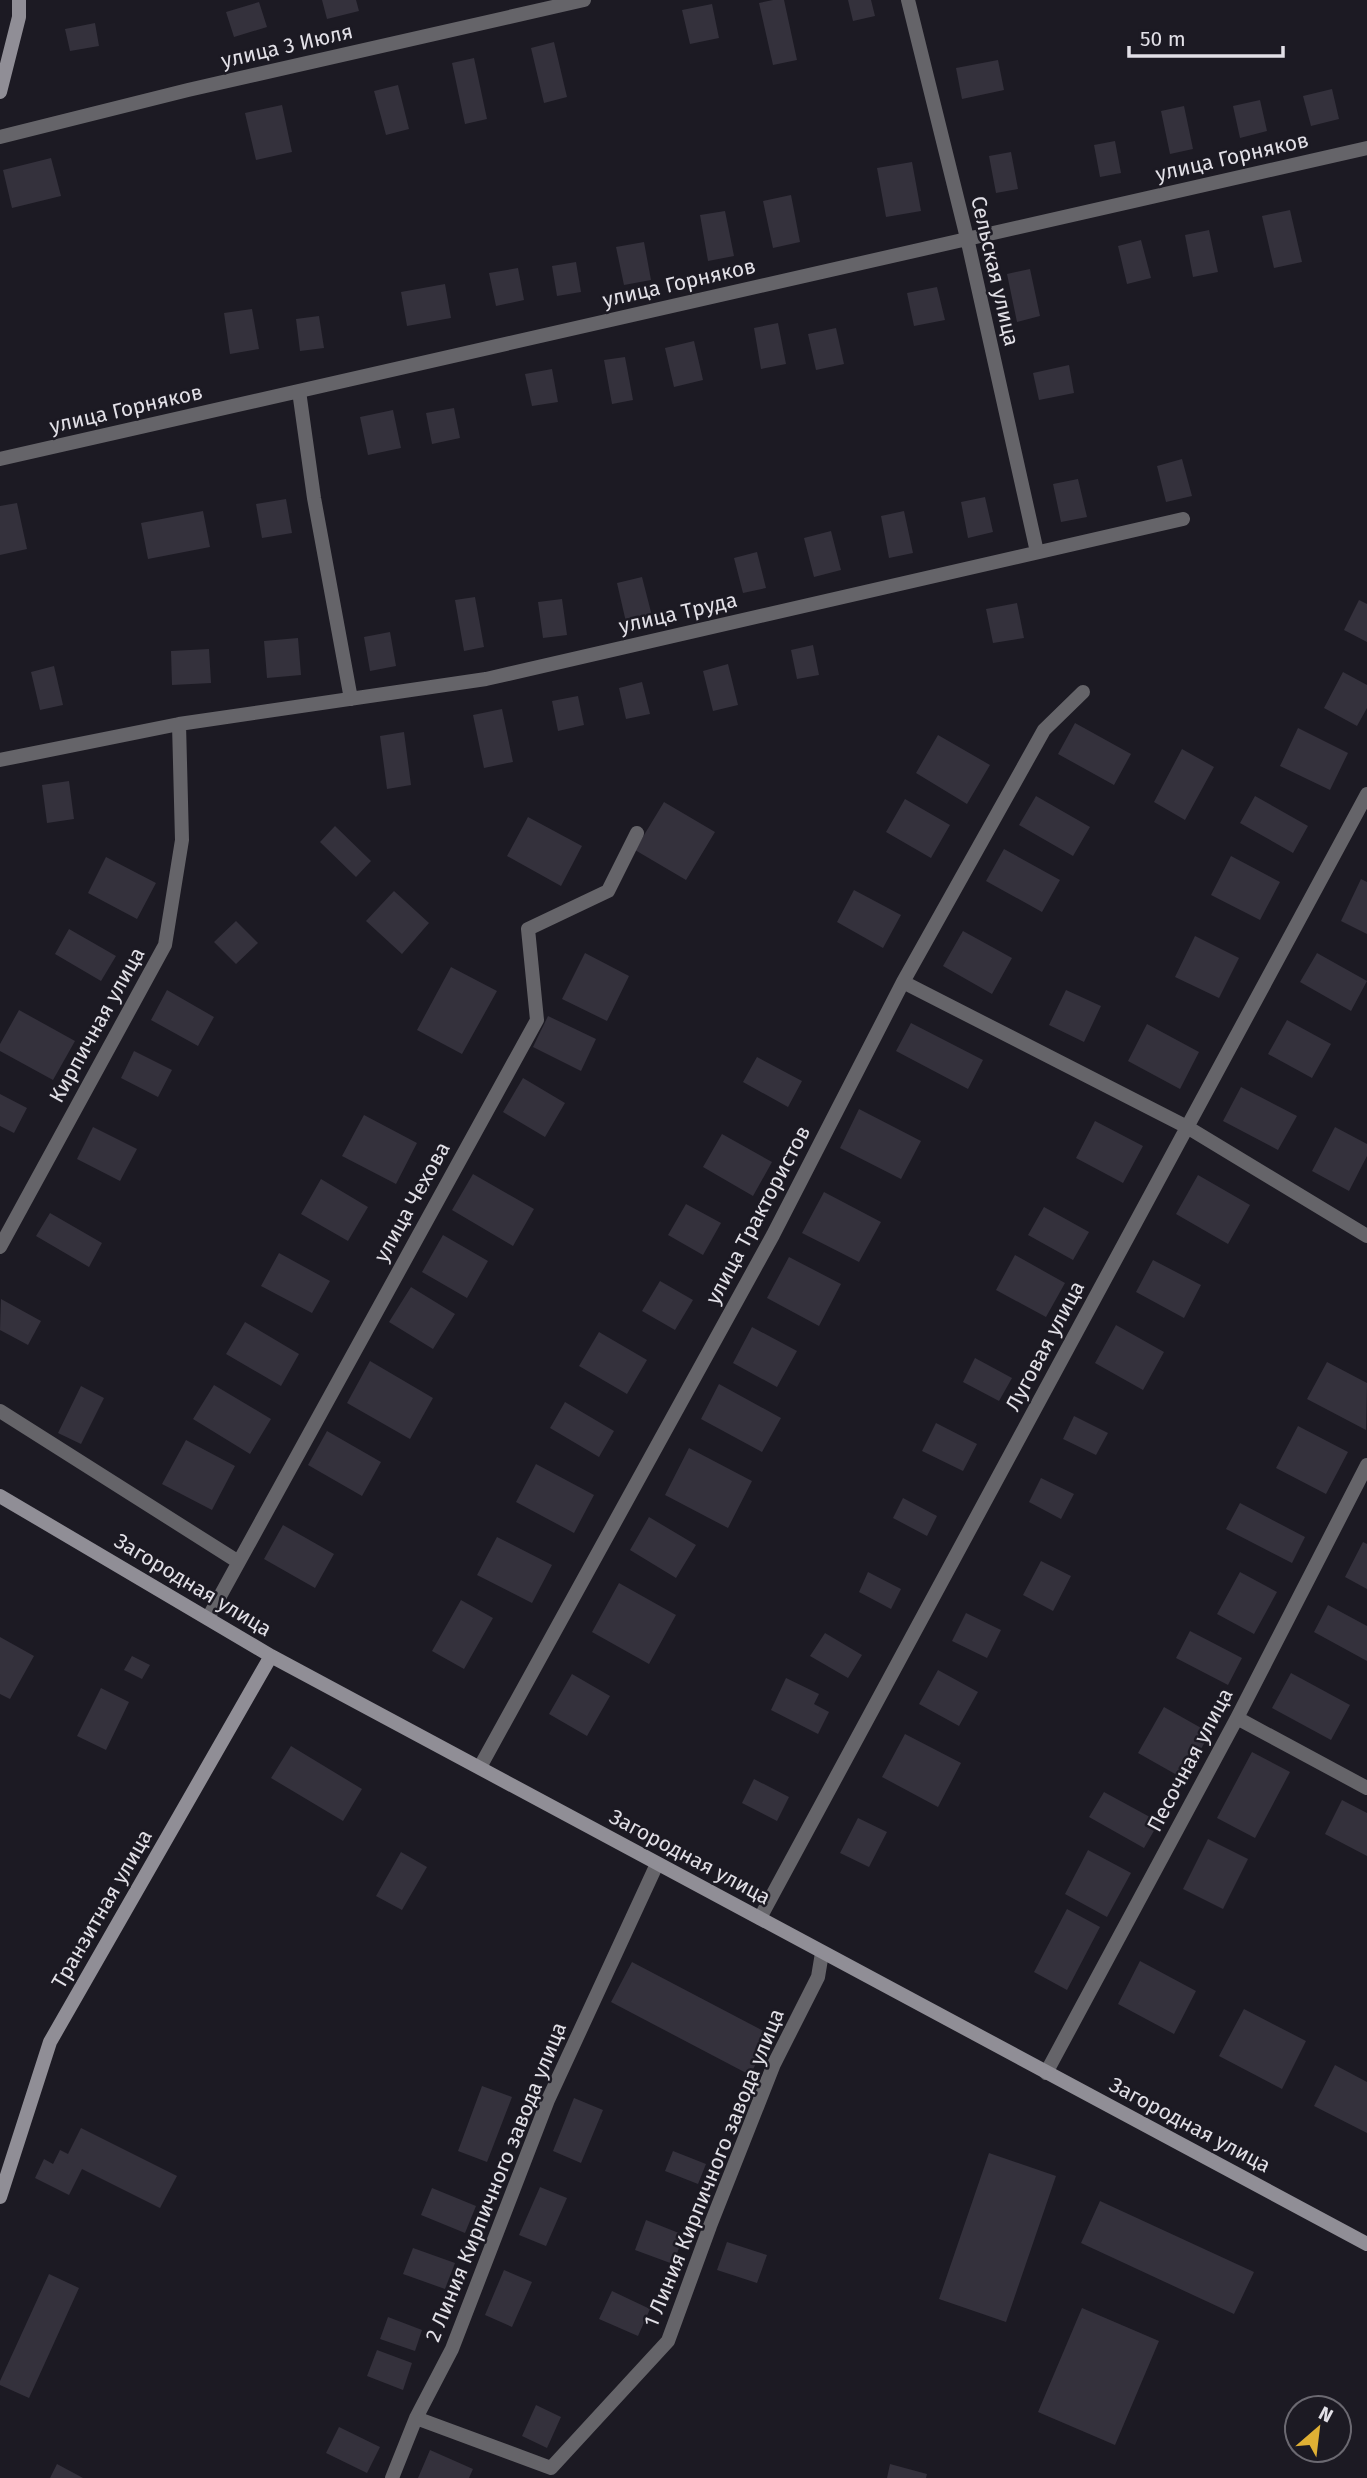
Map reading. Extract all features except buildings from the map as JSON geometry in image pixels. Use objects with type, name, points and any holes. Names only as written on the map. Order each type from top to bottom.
[{"type":"street","points":[[0,92],[19,17],[19,0]]},
{"type":"street","name":"улица 3 Июля","points":[[0,136],[201,87],[584,0]]},
{"type":"street","name":"Сельская улица","points":[[908,0],[967,238],[1037,552]]},
{"type":"street","name":"улица Горняков","points":[[0,459],[1367,148]]},
{"type":"street","points":[[299,391],[314,498],[351,699]]},
{"type":"street","name":"улица Труда","points":[[0,760],[179,724],[486,679],[1183,519]]},
{"type":"street","name":"улица Трактористов","points":[[480,1767],[773,1235],[903,982],[1044,730],[1083,692]]},
{"type":"street","name":"Кирпичная улица","points":[[0,1247],[165,945],[182,840],[179,724]]},
{"type":"street","name":"Луговая улица","points":[[760,1919],[1367,793]]},
{"type":"street","name":"улица Чехова","points":[[208,1618],[537,1020],[528,929],[608,891],[636,834]]},
{"type":"street","points":[[903,982],[1186,1128],[1367,1236]]},
{"type":"street","points":[[0,1411],[237,1561]]},
{"type":"street","name":"Песочная улица","points":[[1046,2073],[1237,1718],[1367,1465]]},
{"type":"street","name":"Загородная улица","points":[[0,1496],[271,1656],[1367,2244]]},
{"type":"street","name":"Транзитная улица","points":[[0,2197],[50,2042],[271,1656]]},
{"type":"street","points":[[1237,1718],[1367,1788]]},
{"type":"street","name":"2 Линия Кирпичного завода улица","points":[[393,2478],[416,2418],[452,2349],[548,2100],[657,1864]]},
{"type":"street","name":"1 Линия Кирпичного завода улица","points":[[416,2418],[551,2468],[668,2341],[774,2064],[818,1977],[822,1953]]}]
